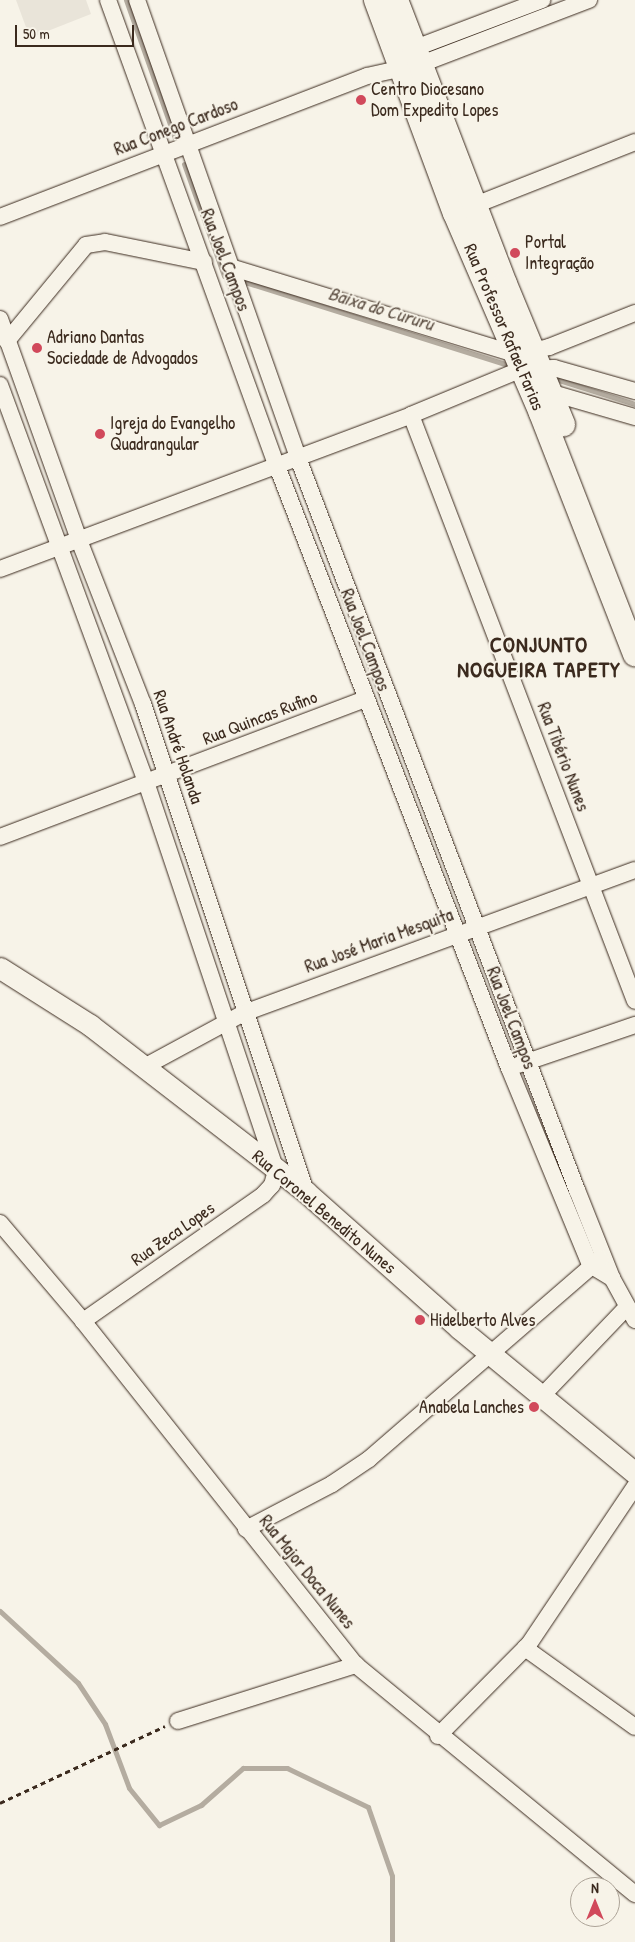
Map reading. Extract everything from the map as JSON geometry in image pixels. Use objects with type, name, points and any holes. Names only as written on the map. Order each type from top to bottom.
[{"type":"main road","name":"Rua Professor Rafael Farias","points":[[376,0],[409,59]]},
{"type":"main road","name":"Rua Professor Rafael Farias","points":[[396,0],[409,59],[465,209],[635,612]]},
{"type":"main road","name":"Rua Professor Rafael Farias","points":[[532,370],[635,654]]},
{"type":"street","name":"Rua Joel Campos","points":[[108,0],[218,296],[277,466],[509,1068],[597,1260]]},
{"type":"street","name":"Rua Joel Campos","points":[[137,0],[186,144],[298,458],[528,1061],[597,1260]]},
{"type":"street","points":[[409,59],[542,0]]},
{"type":"street","points":[[409,59],[590,0]]},
{"type":"street","name":"Rua Conego Cardoso","points":[[0,217],[163,152],[409,59]]},
{"type":"street","points":[[465,209],[635,142]]},
{"type":"street","points":[[8,342],[86,245],[105,242],[204,262]]},
{"type":"street","points":[[230,267],[532,370],[635,417]]},
{"type":"street","points":[[218,296],[240,294]]},
{"type":"street","points":[[0,569],[532,370],[635,313]]},
{"type":"street","name":"Rua André Holanda","points":[[0,319],[79,540],[167,774],[244,1013],[306,1192]]},
{"type":"street","points":[[532,370],[568,371],[635,391]]},
{"type":"street","points":[[0,385],[62,547],[146,782],[228,1020],[276,1170]]},
{"type":"street","name":"Rua Tibério Nunes","points":[[411,415],[635,1001]]},
{"type":"street","name":"Rua Quincas Rufino","points":[[0,837],[366,699]]},
{"type":"street","name":"Rua José Maria Mesquita","points":[[144,1067],[244,1013],[635,870]]},
{"type":"street","name":"Rua Coronel Benedito Nunes","points":[[1,965],[90,1024],[306,1192],[459,1328],[493,1354],[635,1473]]},
{"type":"street","points":[[509,1068],[635,1025]]},
{"type":"street","name":"Rua Zeca Lopes","points":[[83,1321],[263,1195],[272,1185],[276,1170]]},
{"type":"street","name":"Rua Major Doca Nunes","points":[[0,1223],[83,1321],[246,1530],[356,1665],[438,1736],[635,1894]]},
{"type":"street","points":[[246,1530],[332,1484],[369,1459],[493,1354],[597,1260],[612,1278],[631,1314],[542,1396]]},
{"type":"street","points":[[438,1736],[525,1648],[635,1486]]},
{"type":"street","points":[[525,1648],[635,1727]]},
{"type":"street","points":[[178,1720],[356,1665]]},
{"type":"path","points":[[0,1803],[178,1720]]},
{"type":"shaded area","points":[[16,0],[86,0],[91,14],[30,38]]},
{"type":"waterway","name":"Baixa do Cururu","points":[[126,0],[175,138]]},
{"type":"waterway","name":"Baixa do Cururu","points":[[184,164],[224,276]]},
{"type":"waterway","name":"Baixa do Cururu","points":[[245,282],[508,365]]},
{"type":"waterway","name":"Baixa do Cururu","points":[[559,380],[635,404]]},
{"type":"waterway","points":[[0,1611],[78,1683],[105,1724],[129,1788],[159,1825],[201,1805],[243,1768],[287,1768],[368,1807],[392,1876],[392,1942]]},
{"type":"place","name":"Centro Diocesano Dom Expedito Lopes","points":[[361,100]]},
{"type":"place","name":"Portal Integração","points":[[515,253]]},
{"type":"place","name":"Adriano Dantas Sociedade de Advogados","points":[[37,348]]},
{"type":"place","name":"Igreja do Evangelho Quadrangular","points":[[100,434]]},
{"type":"place","name":"Hidelberto Alves","points":[[420,1320]]},
{"type":"place","name":"Anabela Lanches","points":[[534,1407]]},
{"type":"district","name":"CONJUNTO NOGUEIRA TAPETY","points":[[539,656]]}]
